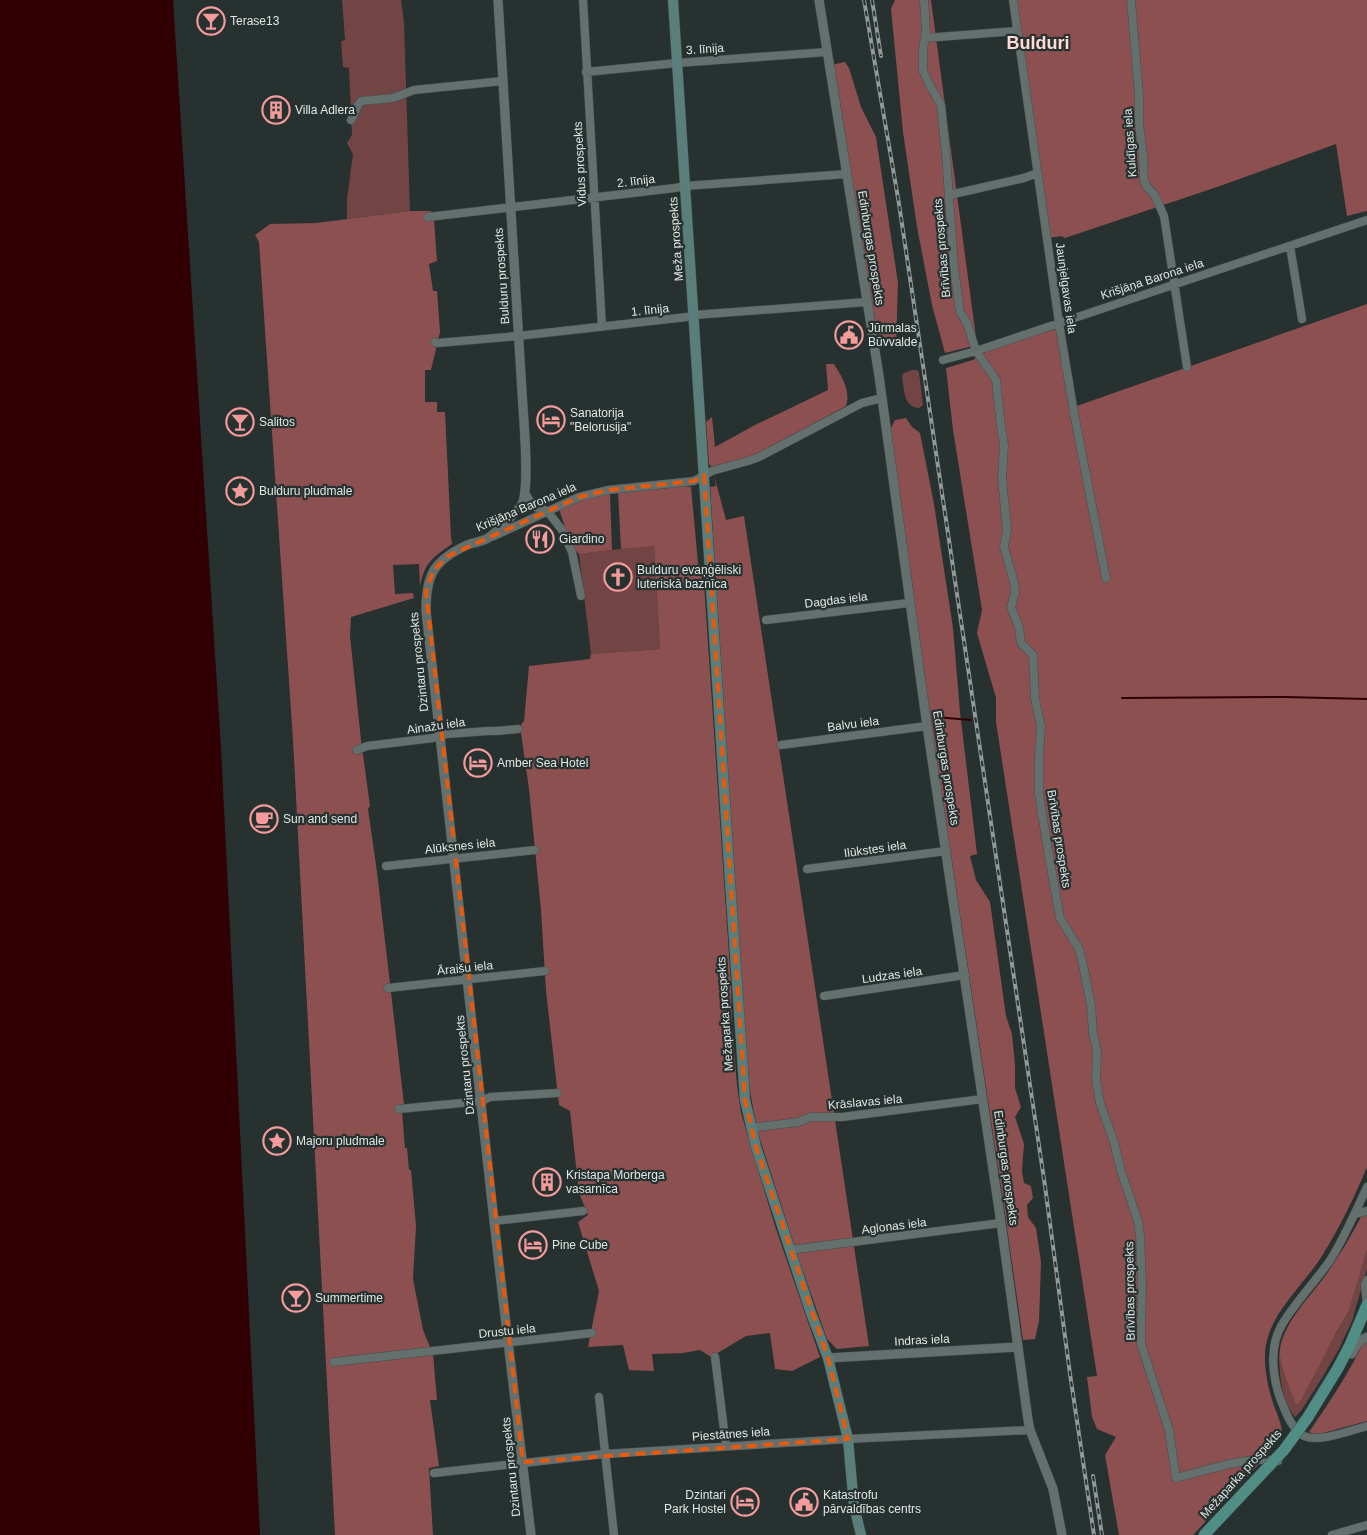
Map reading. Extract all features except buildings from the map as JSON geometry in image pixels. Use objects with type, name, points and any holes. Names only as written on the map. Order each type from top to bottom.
[{"type":"main road","name":"Meža prospekts","points":[[673,0],[704,475]]},
{"type":"main road","name":"Mežaparka prospekts","points":[[704,475],[744,1090],[751,1128],[811,1313],[828,1358],[848,1438],[854,1506],[861,1535]]},
{"type":"main road","name":"Mežaparka prospekts","points":[[1204,1535],[1284,1450],[1323,1394],[1338,1368],[1367,1305]]},
{"type":"street","name":"Bulduru prospekts","points":[[498,0],[526,451],[525,494]]},
{"type":"street","name":"Vidus prospekts","points":[[582,0],[602,327]]},
{"type":"street","name":"Edinburgas prospekts","points":[[819,0],[882,398],[927,726],[983,1098],[1030,1430],[1053,1489],[1062,1535]]},
{"type":"street","name":"Brīvības prospekts","points":[[924,0],[924,70],[928,82],[941,104],[954,267],[960,312],[967,323],[976,351],[996,380],[1004,445],[1002,478],[1007,530],[1004,547],[1014,582],[1015,593],[1011,607],[1019,627],[1021,642],[1033,655],[1035,699],[1041,726],[1039,795],[1051,866],[1060,918],[1079,949],[1082,960],[1091,1005],[1096,1051],[1096,1079],[1100,1103],[1138,1221],[1142,1284],[1141,1344],[1170,1430],[1176,1478],[1252,1459],[1278,1461],[1285,1457],[1292,1446],[1303,1436]]},
{"type":"street","name":"Jaunjelgavas iela","points":[[1013,0],[1059,323],[1074,413],[1106,578]]},
{"type":"street","name":"Kuldīgas iela","points":[[1131,0],[1136,40],[1139,124],[1144,181],[1154,194],[1164,216],[1187,367]]},
{"type":"street","points":[[925,38],[1016,31]]},
{"type":"street","name":"3. līnija","points":[[586,72],[827,52]]},
{"type":"street","points":[[352,120],[357,105],[361,101],[393,98],[414,90],[503,81]]},
{"type":"street","points":[[949,195],[1024,178],[1037,173]]},
{"type":"street","name":"2. līnija","points":[[428,217],[685,186],[846,174]]},
{"type":"street","name":"Krišjāņa Barona iela","points":[[943,360],[976,351],[1367,220]]},
{"type":"street","points":[[1290,246],[1302,319]]},
{"type":"street","name":"1. līnija","points":[[435,342],[518,336],[694,316],[867,302]]},
{"type":"street","name":"Krišjāņa Barona iela","points":[[426,592],[433,571],[438,563],[468,545],[489,538],[579,497],[608,490],[694,481],[712,471],[759,457],[862,403],[882,398]]},
{"type":"street","points":[[525,494],[532,505],[548,512],[562,530],[572,552],[581,596]]},
{"type":"street","points":[[489,538],[522,505],[525,494]]},
{"type":"street","name":"Dzintaru prospekts","points":[[426,592],[428,629],[531,1535]]},
{"type":"street","name":"Dagdas iela","points":[[766,620],[910,603]]},
{"type":"street","name":"Balvu iela","points":[[782,745],[927,726]]},
{"type":"street","name":"Ainažu iela","points":[[357,750],[367,746],[447,734],[496,732],[518,728]]},
{"type":"street","name":"Alūksnes iela","points":[[386,866],[535,850]]},
{"type":"street","name":"Ilūkstes iela","points":[[807,869],[946,851]]},
{"type":"street","name":"Āraišu iela","points":[[388,988],[545,971]]},
{"type":"street","name":"Ludzas iela","points":[[824,996],[965,976]]},
{"type":"street","points":[[399,1109],[482,1101],[490,1097],[557,1093]]},
{"type":"street","name":"Krāslavas iela","points":[[751,1128],[798,1122],[811,1117],[875,1114],[983,1098]]},
{"type":"street","name":"Mežaparka prospekts","points":[[1303,1436],[1288,1417],[1280,1399],[1274,1372],[1274,1349],[1282,1325],[1331,1259],[1367,1187]]},
{"type":"street","points":[[494,1221],[583,1211]]},
{"type":"street","points":[[1355,1214],[1367,1211]]},
{"type":"street","name":"Aglonas iela","points":[[790,1250],[1001,1223]]},
{"type":"street","name":"Mežaparka prospekts","points":[[1367,1280],[1365,1285],[1367,1305]]},
{"type":"street","name":"Drustu iela","points":[[334,1362],[592,1333]]},
{"type":"street","name":"Mežaparka prospekts","points":[[1338,1368],[1348,1361],[1356,1345],[1367,1337]]},
{"type":"street","name":"Indras iela","points":[[828,1358],[1017,1347]]},
{"type":"street","points":[[715,1357],[726,1446]]},
{"type":"street","points":[[599,1397],[614,1535]]},
{"type":"street","points":[[1303,1436],[1326,1437],[1367,1426]]},
{"type":"street","name":"Piestātnes iela","points":[[434,1473],[604,1454],[848,1438],[1030,1430]]},
{"type":"street","points":[[1332,1535],[1367,1525]]},
{"type":"highlighted area","points":[[704,475],[730,881],[745,1100],[756,1147],[828,1358],[848,1439],[523,1462],[426,592],[433,571],[448,556],[579,497],[608,490],[694,481]]},
{"type":"shaded area","points":[[0,0],[173,0],[221,748],[260,1535],[0,1535]]},
{"type":"shaded area","points":[[342,0],[401,0],[404,23],[410,211],[347,219],[347,199],[353,154],[347,143],[352,135],[349,68],[343,67],[341,41],[345,40]]},
{"type":"shaded area","points":[[895,0],[931,0],[977,345],[945,353],[932,305],[917,227],[903,132],[891,9]]},
{"type":"shaded area","points":[[1013,0],[1367,0],[1367,211],[1347,216],[1336,144],[1220,186],[1065,238],[1061,236],[1049,238]]},
{"type":"shaded area","points":[[845,62],[849,68],[861,107],[876,137],[898,283],[896,345],[880,345],[878,341],[831,65]]},
{"type":"shaded area","points":[[410,211],[431,211],[434,220],[437,261],[429,264],[433,291],[437,291],[440,332],[431,370],[425,370],[425,402],[437,402],[437,412],[445,412],[452,544],[427,566],[420,586],[419,564],[393,565],[395,594],[413,593],[414,598],[351,617],[350,636],[370,806],[368,809],[404,1104],[402,1112],[405,1148],[407,1148],[409,1170],[411,1170],[416,1226],[413,1279],[423,1330],[433,1354],[437,1400],[430,1400],[439,1466],[429,1468],[433,1535],[335,1535],[293,740],[259,242],[255,235],[270,224],[316,223]]},
{"type":"shaded area","points":[[1367,304],[1367,1167],[1329,1245],[1314,1268],[1286,1303],[1271,1328],[1265,1357],[1269,1388],[1281,1424],[1282,1435],[1261,1462],[1193,1535],[1119,1535],[1105,1455],[1116,1437],[1097,1429],[1092,1417],[1087,1377],[1097,1376],[996,722],[996,698],[977,633],[982,610],[953,430],[946,368],[973,360],[979,356],[976,351],[1056,328],[1071,408]]},
{"type":"shaded area","points":[[826,364],[834,364],[843,379],[847,390],[846,406],[760,453],[721,467],[712,467],[709,464],[706,422],[712,417],[715,447],[755,425],[828,390]]},
{"type":"shaded area","points":[[912,370],[919,372],[923,405],[919,408],[914,407],[907,401],[904,391],[902,376],[904,373]]},
{"type":"shaded area","points":[[906,418],[912,427],[920,433],[934,504],[953,628],[960,712],[977,854],[970,856],[976,880],[990,902],[1006,1016],[1012,1034],[1015,1088],[1021,1107],[1015,1117],[1024,1144],[1022,1171],[1024,1183],[1031,1186],[1033,1198],[1027,1205],[1028,1217],[1036,1228],[1041,1262],[1039,1321],[1035,1339],[1023,1340],[932,730],[890,430],[895,420]]},
{"type":"shaded area","points":[[714,475],[726,520],[744,516],[869,1346],[837,1349],[827,1339],[757,1130],[747,1074],[710,487],[716,486]]},
{"type":"shaded area","points":[[691,487],[698,563],[704,584],[731,984],[732,1026],[741,1113],[775,1226],[820,1357],[792,1371],[775,1369],[770,1333],[746,1336],[711,1357],[700,1350],[683,1353],[652,1354],[654,1371],[629,1370],[623,1345],[588,1347],[599,1291],[578,1222],[588,1215],[579,1193],[570,1111],[559,1105],[546,991],[541,910],[529,789],[520,726],[524,721],[529,666],[590,659],[591,654],[660,649],[654,546],[621,549],[618,492]]},
{"type":"shaded area","points":[[610,493],[612,550],[579,554],[571,545],[559,509],[592,497]]},
{"type":"shaded area","points":[[654,545],[660,649],[591,654],[579,554]]},
{"type":"shaded area","points":[[1367,1214],[1367,1250],[1349,1311],[1300,1402],[1296,1404],[1285,1376],[1280,1354],[1287,1328],[1328,1272],[1361,1217]]},
{"type":"shaded area","points":[[1367,1250],[1367,1269],[1352,1321],[1339,1349],[1322,1378],[1301,1411],[1295,1417],[1284,1394],[1280,1377],[1279,1351],[1296,1403],[1349,1311]]},
{"type":"shaded area","points":[[1367,1340],[1367,1421],[1316,1435],[1309,1432],[1338,1388],[1364,1342]]},
{"type":"waterway","points":[[1122,698],[1286,697],[1367,699]]},
{"type":"waterway","points":[[935,717],[971,720]]},
{"type":"railway","points":[[864,0],[899,204],[1045,1186],[1094,1535]]},
{"type":"railway","points":[[872,0],[881,56]]},
{"type":"railway","points":[[1093,1476],[1102,1535]]},
{"type":"place","name":"Terase13","points":[[211,21]]},
{"type":"place","name":"Villa Adlera","points":[[276,110]]},
{"type":"place","name":"Jūrmalas Būvvalde","points":[[849,335]]},
{"type":"place","name":"Sanatorija \"Belorusija\"","points":[[551,420]]},
{"type":"place","name":"Salitos","points":[[240,422]]},
{"type":"place","name":"Bulduru pludmale","points":[[240,491]]},
{"type":"place","name":"Giardino","points":[[540,539]]},
{"type":"place","name":"Bulduru evaņģēliski luteriskā baznīca","points":[[618,577]]},
{"type":"place","name":"Amber Sea Hotel","points":[[478,763]]},
{"type":"place","name":"Sun and send","points":[[264,819]]},
{"type":"place","name":"Majoru pludmale","points":[[277,1141]]},
{"type":"place","name":"Kristapa Morberga vasarnīca","points":[[547,1182]]},
{"type":"place","name":"Pine Cube","points":[[533,1245]]},
{"type":"place","name":"Summertime","points":[[296,1298]]},
{"type":"place","name":"Dzintari Park Hostel","points":[[745,1502]]},
{"type":"place","name":"Katastrofu pārvaldības centrs","points":[[804,1502]]},
{"type":"district","name":"Bulduri","points":[[1038,43]]}]
